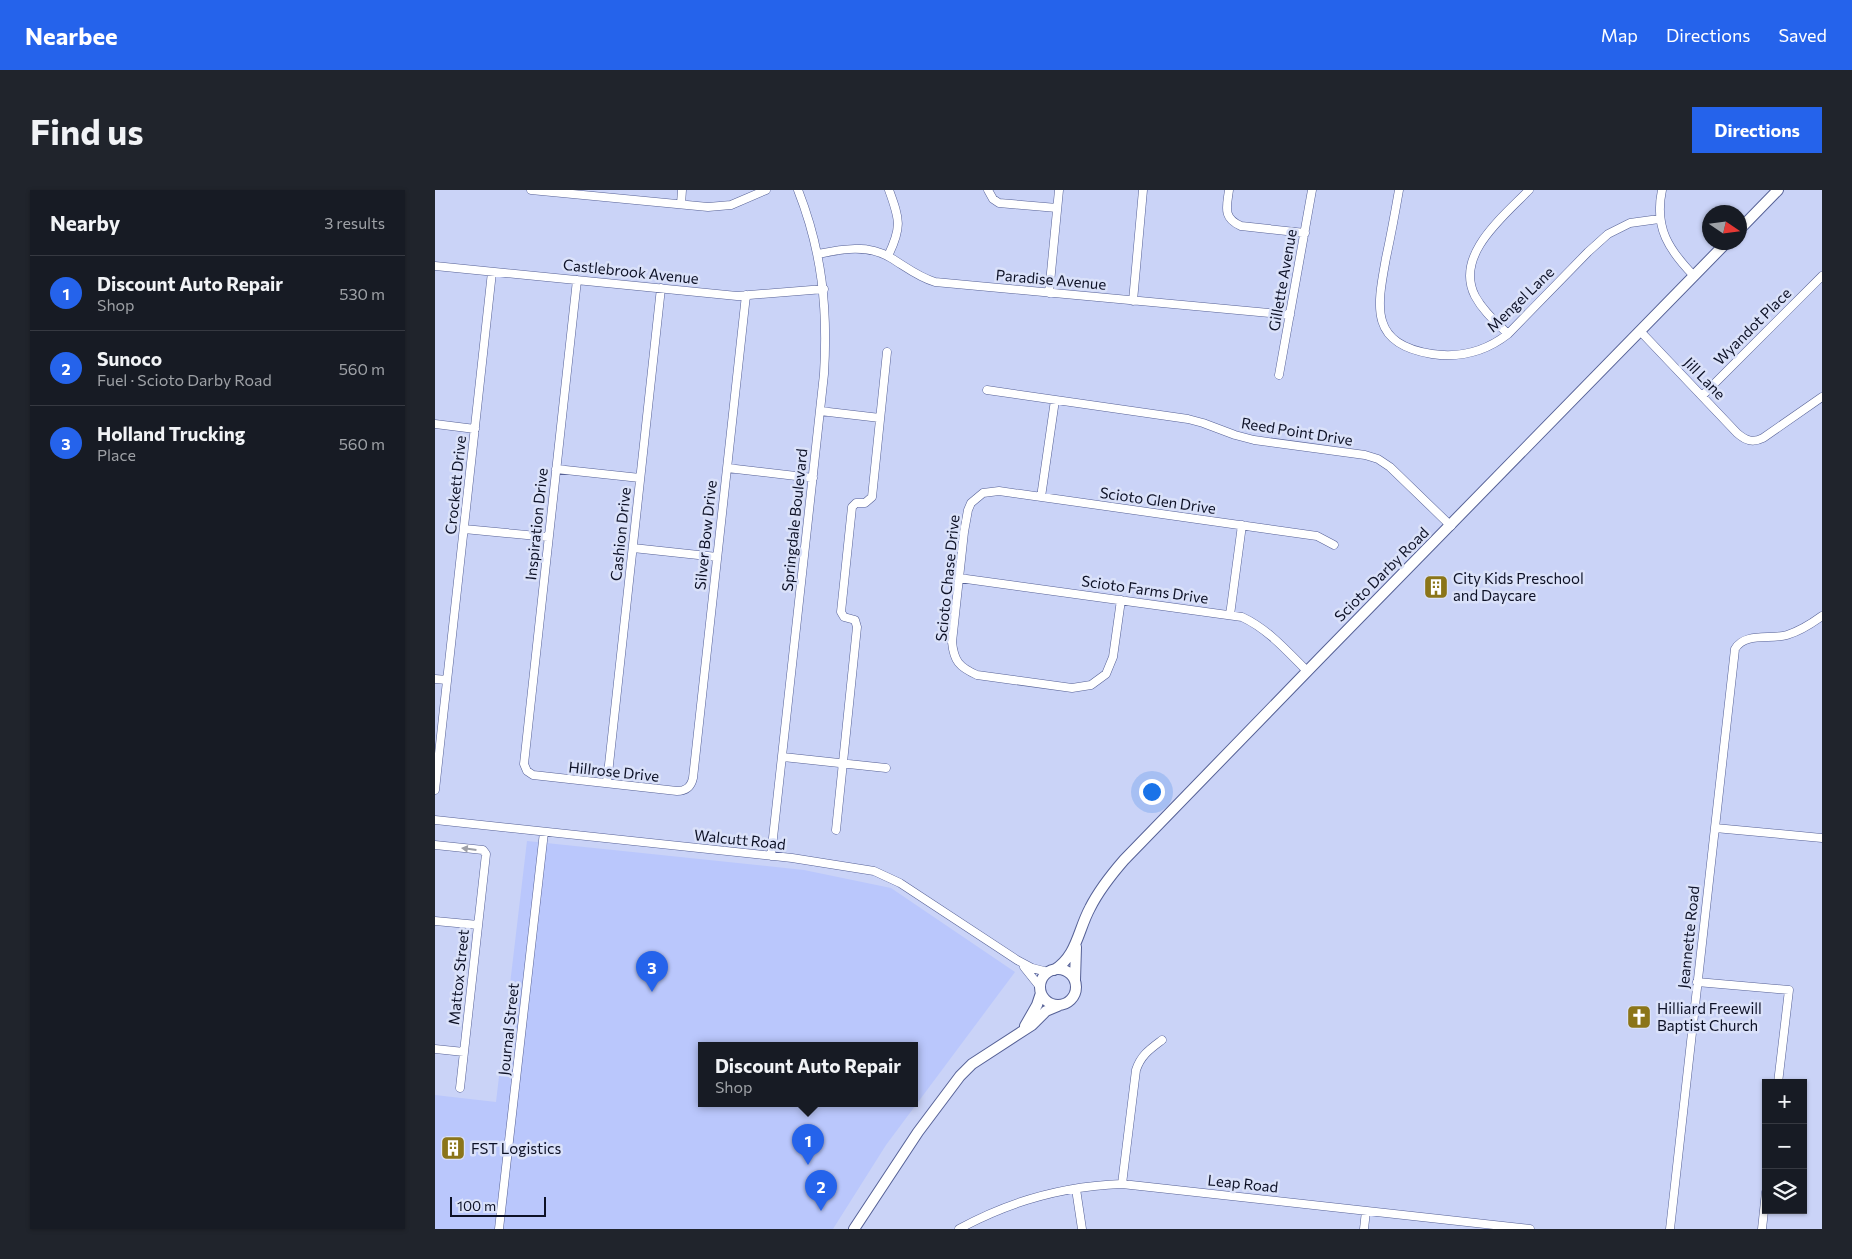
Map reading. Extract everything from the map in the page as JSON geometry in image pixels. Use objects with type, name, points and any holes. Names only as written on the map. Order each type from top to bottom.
[{"type":"main road","points":[[1747,222],[1778,190]]},
{"type":"main road","name":"Scioto Darby Road","points":[[1051,971],[1064,964],[1077,941],[1090,907],[1110,876],[1307,671],[1719,250]]},
{"type":"main road","name":"Scioto Darby Road","points":[[1075,980],[1077,941]]},
{"type":"main road","points":[[854,1229],[918,1132],[960,1076],[979,1059],[1032,1025],[1046,1011],[1063,1005],[1073,998],[1076,986],[1075,980],[1066,971],[1051,971],[1044,976],[1037,1005],[1022,1031]]},
{"type":"main road","points":[[1041,990],[1047,1002],[1058,1006]]},
{"type":"street","points":[[531,190],[708,207],[731,205],[766,190]]},
{"type":"street","points":[[681,204],[682,190]]},
{"type":"street","name":"Springdale Boulevard","points":[[771,856],[813,478],[826,334],[824,289],[818,254],[798,190]]},
{"type":"street","points":[[888,256],[895,242],[899,226],[897,211],[889,190]]},
{"type":"street","points":[[988,190],[993,199],[999,203],[1057,208]]},
{"type":"street","points":[[1049,293],[1059,190]]},
{"type":"street","points":[[1133,301],[1143,190]]},
{"type":"street","points":[[1229,190],[1228,216],[1233,222],[1241,226],[1305,233]]},
{"type":"street","name":"Gillette Avenue","points":[[1279,375],[1312,190]]},
{"type":"street","name":"Mengel Lane","points":[[1399,190],[1379,300],[1381,318],[1388,332],[1401,344],[1410,349],[1445,355],[1471,353],[1485,348],[1508,334],[1608,234],[1630,223],[1659,219]]},
{"type":"street","points":[[1508,334],[1485,312],[1474,294],[1470,276],[1471,266],[1473,255],[1478,246],[1494,226],[1529,190]]},
{"type":"street","points":[[1662,190],[1659,219],[1666,240],[1683,265],[1694,276]]},
{"type":"street","name":"Paradise Avenue","points":[[818,254],[845,248],[866,249],[888,256],[922,278],[935,282],[1290,315]]},
{"type":"street","name":"Castlebrook Avenue","points":[[435,266],[737,296],[824,289]]},
{"type":"street","name":"Crockett Drive","points":[[435,790],[436,766],[492,272]]},
{"type":"street","name":"Wyandot Place","points":[[1702,396],[1822,276]]},
{"type":"street","name":"Inspiration Drive","points":[[527,771],[524,764],[525,754],[577,280]]},
{"type":"street","name":"Cashion Drive","points":[[607,783],[661,288]]},
{"type":"street","name":"Silver Bow Drive","points":[[693,778],[745,295]]},
{"type":"street","name":"Jill Lane","points":[[1641,332],[1743,439],[1757,441],[1763,438],[1822,397]]},
{"type":"street","points":[[836,830],[857,627],[855,620],[844,617],[841,612],[851,507],[855,503],[865,503],[872,497],[887,352]]},
{"type":"street","name":"Reed Point Drive","points":[[987,390],[1189,419],[1254,440],[1365,455],[1378,459],[1390,467],[1451,526]]},
{"type":"street","points":[[1041,498],[1055,400]]},
{"type":"street","points":[[820,411],[880,418]]},
{"type":"street","points":[[435,424],[475,429]]},
{"type":"street","points":[[727,468],[813,478]]},
{"type":"street","points":[[556,469],[640,478]]},
{"type":"street","name":"Scioto Glen Drive","points":[[977,497],[994,491],[1317,536],[1334,545]]},
{"type":"street","name":"Scioto Chase Drive","points":[[977,497],[968,510],[952,642],[953,653],[958,664],[966,670],[977,674],[1072,688],[1091,685],[1106,674],[1113,657],[1121,600]]},
{"type":"street","points":[[1230,615],[1242,525]]},
{"type":"street","points":[[464,529],[548,537]]},
{"type":"street","points":[[633,548],[717,557]]},
{"type":"street","name":"Scioto Farms Drive","points":[[959,578],[1230,615],[1248,620],[1267,632],[1307,671]]},
{"type":"street","name":"Jeannette Road","points":[[1670,1229],[1735,649],[1739,642],[1746,639],[1788,635],[1803,629],[1822,616]]},
{"type":"street","points":[[435,679],[447,680]]},
{"type":"street","points":[[783,757],[886,768]]},
{"type":"street","name":"Hillrose Drive","points":[[527,771],[533,775],[683,791],[692,784],[693,778]]},
{"type":"street","name":"Walcutt Road","points":[[435,820],[771,856],[874,871],[888,876],[905,886],[1017,960],[1032,968],[1051,971]]},
{"type":"street","points":[[1715,828],[1822,838]]},
{"type":"street","name":"Journal Street","points":[[499,1229],[544,832]]},
{"type":"street","name":"Mattox Street","points":[[435,845],[483,850],[486,854],[460,1088]]},
{"type":"street","points":[[435,921],[478,925]]},
{"type":"street","name":"Walcutt Road","points":[[1017,960],[1030,973],[1041,990]]},
{"type":"street","points":[[1697,982],[1789,990],[1778,1079]]},
{"type":"street","points":[[1123,1184],[1136,1070],[1140,1059],[1148,1050],[1162,1040]]},
{"type":"street","points":[[435,1049],[464,1052]]},
{"type":"street","name":"Leap Road","points":[[959,1229],[1015,1203],[1035,1196],[1092,1186],[1123,1184],[1530,1229]]},
{"type":"street","points":[[1076,1189],[1082,1229]]},
{"type":"street","points":[[1364,1229],[1366,1211]]},
{"type":"street","points":[[1762,1229],[1764,1214]]},
{"type":"shaded area","points":[[527,841],[804,870],[891,888],[1015,972],[918,1102],[918,1042],[698,1042],[698,1107],[914,1107],[886,1145],[833,1229],[435,1229],[435,1095],[496,1102]]},
{"type":"place","name":"City Kids Preschool and Daycare","points":[[1436,587]]},
{"type":"place","name":"Holland Trucking","points":[[652,992]]},
{"type":"place","name":"Hilliard Freewill Baptist Church","points":[[1639,1017]]},
{"type":"place","name":"FST Logistics","points":[[453,1148]]},
{"type":"place","name":"Discount Auto Repair","points":[[808,1165]]},
{"type":"place","name":"Sunoco","points":[[821,1211]]}]
